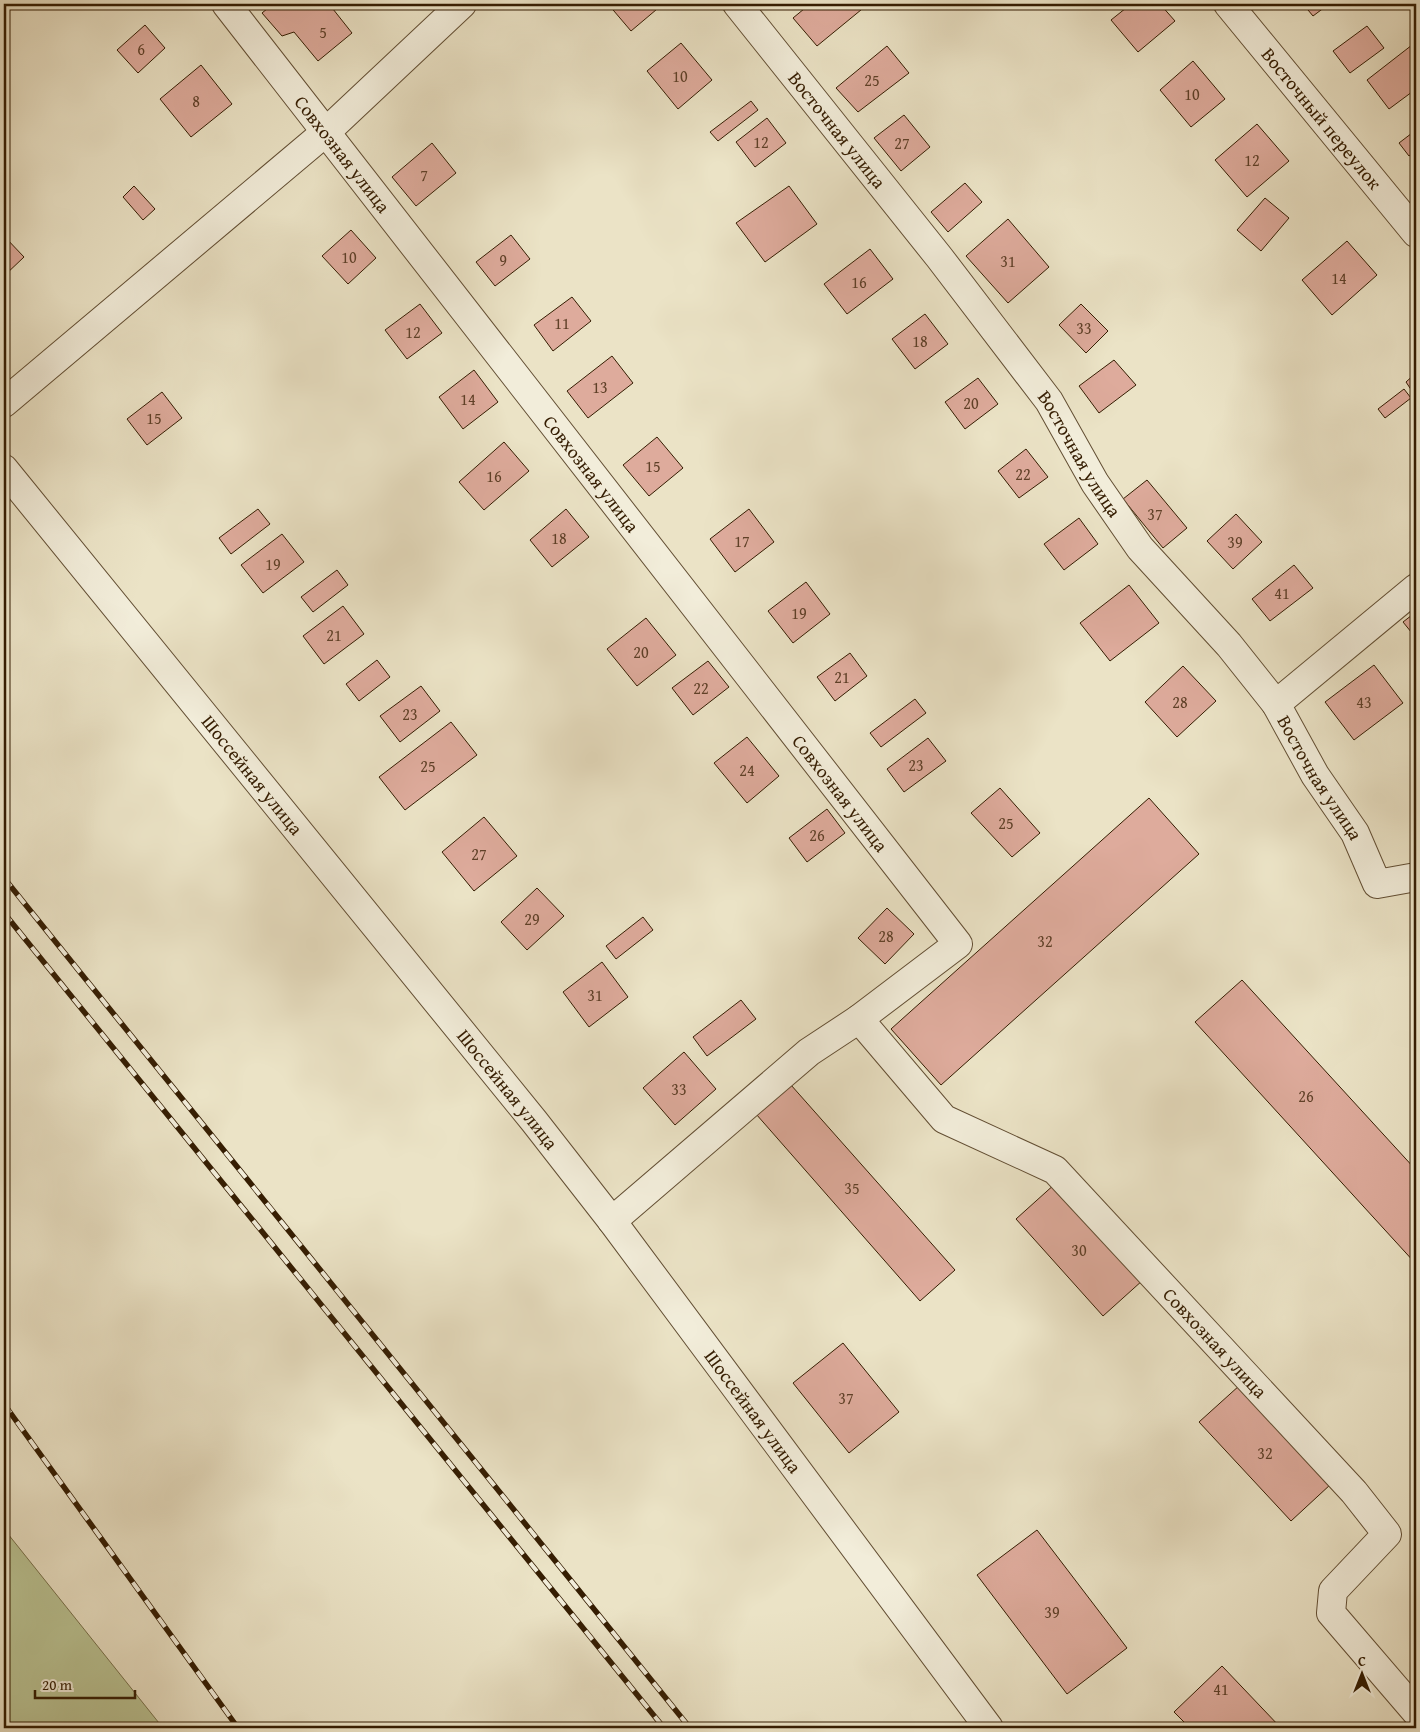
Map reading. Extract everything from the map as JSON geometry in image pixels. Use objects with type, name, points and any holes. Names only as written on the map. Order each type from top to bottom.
[{"type":"street","name":"Совхозная улица","points":[[226,4],[327,131],[958,944],[859,1019],[944,1119],[1055,1170],[1354,1492],[1387,1534],[1333,1591],[1331,1613],[1416,1712]]},
{"type":"street","points":[[4,403],[327,131],[462,4]]},
{"type":"street","name":"Восточная улица","points":[[737,4],[939,257],[1049,401],[1095,483],[1140,548],[1229,645],[1276,704],[1315,775],[1355,833],[1377,884],[1416,877]]},
{"type":"street","name":"Восточный переулок","points":[[1228,4],[1416,233]]},
{"type":"street","name":"Шоссейная улица","points":[[4,469],[527,1113],[612,1221],[989,1728]]},
{"type":"street","points":[[1276,704],[1416,588]]},
{"type":"street","points":[[612,1221],[809,1052],[859,1019]]},
{"type":"green space","points":[[4,1529],[163,1728],[4,1728]]},
{"type":"building","points":[[273,4],[329,4],[352,33],[318,61],[294,32],[282,36],[262,13]]},
{"type":"building","points":[[608,4],[663,4],[631,31]]},
{"type":"building","points":[[810,4],[867,5],[817,46],[793,18]]},
{"type":"building","points":[[1131,4],[1160,4],[1175,21],[1138,52],[1111,20]]},
{"type":"building","points":[[1303,4],[1329,4],[1313,16]]},
{"type":"building","points":[[145,25],[165,48],[138,73],[117,50]]},
{"type":"building","points":[[1367,26],[1384,48],[1350,73],[1333,51]]},
{"type":"building","points":[[681,43],[712,80],[678,109],[647,71]]},
{"type":"building","points":[[1412,45],[1416,51],[1416,89],[1389,109],[1367,80]]},
{"type":"building","points":[[887,46],[909,73],[858,112],[836,88]]},
{"type":"building","points":[[1193,61],[1225,99],[1191,127],[1160,90]]},
{"type":"building","points":[[201,65],[232,104],[191,137],[160,99]]},
{"type":"building","points":[[751,101],[758,110],[718,141],[710,132]]},
{"type":"building","points":[[904,115],[930,147],[901,171],[874,138]]},
{"type":"building","points":[[767,118],[786,143],[755,167],[736,142]]},
{"type":"building","points":[[1257,124],[1289,161],[1247,197],[1215,160]]},
{"type":"building","points":[[1416,130],[1416,151],[1409,156],[1399,143]]},
{"type":"building","points":[[432,143],[456,173],[416,206],[392,177]]},
{"type":"building","points":[[965,183],[982,202],[948,232],[931,212]]},
{"type":"building","points":[[134,186],[155,209],[143,220],[123,197]]},
{"type":"building","points":[[789,186],[817,224],[765,262],[736,223]]},
{"type":"building","points":[[1265,198],[1289,218],[1261,251],[1237,230]]},
{"type":"building","points":[[1008,219],[1049,267],[1008,303],[966,256]]},
{"type":"building","points":[[351,230],[376,258],[348,284],[322,256]]},
{"type":"building","points":[[511,235],[530,259],[495,286],[476,262]]},
{"type":"building","points":[[4,236],[24,257],[4,276]]},
{"type":"building","points":[[1347,241],[1377,275],[1332,315],[1302,280]]},
{"type":"building","points":[[870,249],[893,279],[847,314],[824,284]]},
{"type":"building","points":[[572,297],[591,321],[553,351],[534,325]]},
{"type":"building","points":[[420,304],[442,333],[407,359],[385,330]]},
{"type":"building","points":[[1081,304],[1108,331],[1086,353],[1059,325]]},
{"type":"building","points":[[925,314],[948,344],[915,369],[892,339]]},
{"type":"building","points":[[612,356],[633,383],[588,418],[567,391]]},
{"type":"building","points":[[1114,360],[1136,385],[1099,413],[1079,386]]},
{"type":"building","points":[[474,370],[498,402],[463,429],[439,397]]},
{"type":"building","points":[[1416,373],[1416,397],[1406,382]]},
{"type":"building","points":[[978,378],[998,404],[965,429],[945,402]]},
{"type":"building","points":[[1404,389],[1411,398],[1385,418],[1378,409]]},
{"type":"building","points":[[162,392],[182,418],[147,445],[127,419]]},
{"type":"building","points":[[657,437],[683,468],[649,496],[623,465]]},
{"type":"building","points":[[504,442],[529,471],[484,510],[459,482]]},
{"type":"building","points":[[1026,449],[1048,477],[1019,498],[998,471]]},
{"type":"building","points":[[1147,480],[1187,528],[1163,548],[1123,499]]},
{"type":"building","points":[[258,509],[270,524],[231,554],[219,538]]},
{"type":"building","points":[[566,509],[589,537],[552,567],[530,540]]},
{"type":"building","points":[[749,509],[774,542],[735,572],[710,539]]},
{"type":"building","points":[[1236,514],[1262,542],[1233,569],[1207,541]]},
{"type":"building","points":[[1079,518],[1098,544],[1064,570],[1044,544]]},
{"type":"building","points":[[282,534],[304,562],[263,593],[241,565]]},
{"type":"building","points":[[1294,565],[1313,588],[1270,621],[1252,599]]},
{"type":"building","points":[[337,570],[348,585],[313,612],[301,597]]},
{"type":"building","points":[[806,582],[830,614],[793,643],[768,611]]},
{"type":"building","points":[[1129,585],[1159,623],[1110,661],[1080,623]]},
{"type":"building","points":[[343,606],[364,634],[324,664],[303,636]]},
{"type":"building","points":[[1416,612],[1416,638],[1403,622]]},
{"type":"building","points":[[646,618],[676,655],[637,686],[607,649]]},
{"type":"building","points":[[850,653],[867,676],[835,701],[817,677]]},
{"type":"building","points":[[377,660],[390,677],[359,701],[346,684]]},
{"type":"building","points":[[708,661],[729,687],[693,715],[672,688]]},
{"type":"building","points":[[1374,665],[1403,703],[1354,740],[1325,702]]},
{"type":"building","points":[[1183,666],[1216,701],[1177,737],[1145,702]]},
{"type":"building","points":[[421,686],[440,711],[400,742],[380,716]]},
{"type":"building","points":[[915,699],[926,713],[881,747],[870,733]]},
{"type":"building","points":[[451,722],[477,755],[405,810],[379,777]]},
{"type":"building","points":[[747,737],[779,776],[747,803],[714,763]]},
{"type":"building","points":[[928,738],[946,761],[904,792],[887,769]]},
{"type":"building","points":[[1000,788],[1040,833],[1012,857],[971,813]]},
{"type":"building","points":[[1149,798],[1199,854],[941,1085],[891,1029]]},
{"type":"building","points":[[827,809],[845,833],[807,862],[789,838]]},
{"type":"building","points":[[484,817],[517,856],[474,891],[442,852]]},
{"type":"building","points":[[537,888],[564,916],[527,950],[501,922]]},
{"type":"building","points":[[887,908],[914,934],[885,964],[858,938]]},
{"type":"building","points":[[643,917],[653,930],[616,959],[606,946]]},
{"type":"building","points":[[602,962],[628,997],[589,1027],[563,992]]},
{"type":"building","points":[[1242,980],[1416,1170],[1416,1264],[1195,1022]]},
{"type":"building","points":[[741,1000],[756,1019],[707,1056],[693,1037]]},
{"type":"building","points":[[684,1052],[716,1089],[675,1125],[643,1088]]},
{"type":"building","points":[[783,1076],[955,1270],[920,1301],[749,1106]]},
{"type":"building","points":[[1056,1183],[1143,1280],[1103,1316],[1016,1219]]},
{"type":"building","points":[[843,1343],[899,1412],[849,1453],[793,1383]]},
{"type":"building","points":[[1240,1385],[1331,1484],[1291,1521],[1199,1422]]},
{"type":"building","points":[[1037,1530],[1127,1648],[1067,1694],[977,1575]]},
{"type":"building","points":[[1222,1666],[1281,1728],[1190,1728],[1174,1712]]},
{"type":"railway","points":[[4,878],[690,1728]]},
{"type":"railway","points":[[4,913],[664,1728]]},
{"type":"railway","points":[[4,1404],[238,1728]]}]
